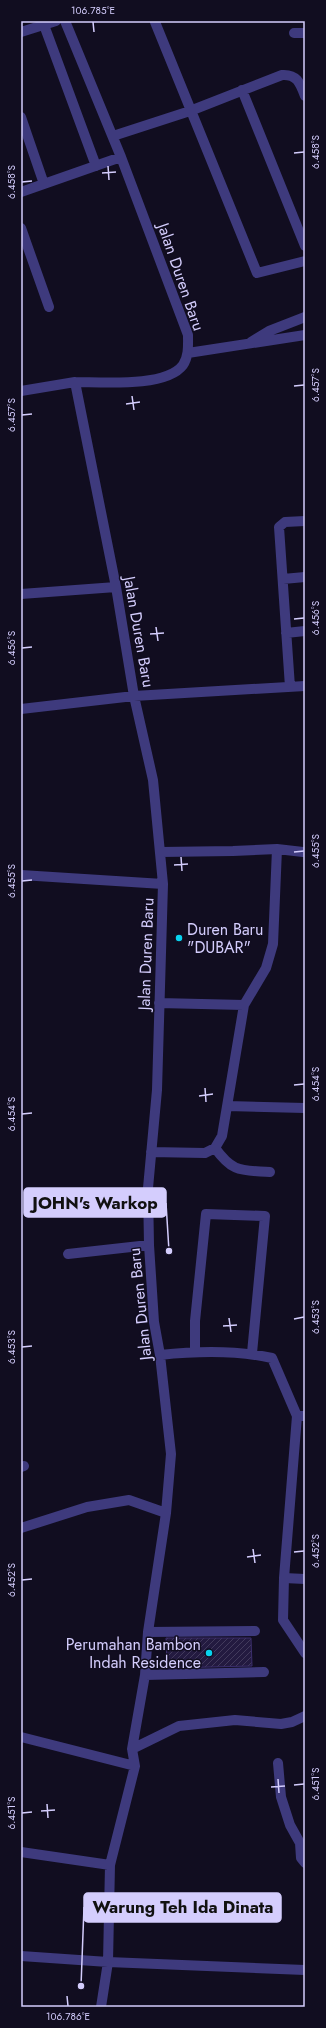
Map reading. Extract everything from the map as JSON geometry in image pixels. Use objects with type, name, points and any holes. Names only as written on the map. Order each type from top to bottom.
[{"type":"street","points":[[21,32],[56,21]]},
{"type":"street","name":"Jalan Duren Baru","points":[[65,21],[113,136],[188,335],[188,353],[183,365],[170,375],[151,380],[75,382],[116,588],[134,696],[153,780],[163,884],[157,1090],[148,1188],[148,1245],[154,1322],[160,1354],[171,1454],[166,1513],[148,1632],[145,1675],[132,1749],[135,1766],[110,1865],[108,1962],[101,2007]]},
{"type":"street","points":[[155,22],[190,112],[257,272],[305,261]]},
{"type":"street","points":[[44,25],[96,166]]},
{"type":"street","points":[[294,33],[305,33]]},
{"type":"street","points":[[113,136],[190,112],[282,75],[289,75],[299,81],[305,96]]},
{"type":"street","points":[[242,90],[305,246]]},
{"type":"street","points":[[21,117],[44,184]]},
{"type":"street","points":[[21,192],[121,157]]},
{"type":"street","points":[[21,228],[49,307]]},
{"type":"street","points":[[246,345],[269,331],[305,317]]},
{"type":"street","points":[[188,353],[305,336]]},
{"type":"street","points":[[21,391],[75,382]]},
{"type":"street","points":[[290,687],[279,527],[285,522],[305,521]]},
{"type":"street","points":[[283,579],[305,577]]},
{"type":"street","points":[[21,594],[116,588]]},
{"type":"street","points":[[286,633],[305,631]]},
{"type":"street","points":[[21,709],[134,696],[305,686]]},
{"type":"street","points":[[151,1152],[196,1154],[210,1151],[215,1148],[222,1136],[244,1005],[266,968],[273,944],[277,849]]},
{"type":"street","points":[[161,852],[277,849],[304,852]]},
{"type":"street","points":[[21,874],[163,884]]},
{"type":"street","points":[[159,1003],[244,1005]]},
{"type":"street","points":[[227,1106],[305,1108]]},
{"type":"street","points":[[215,1148],[225,1163],[234,1168],[270,1172]]},
{"type":"street","points":[[195,1352],[195,1321],[206,1214],[265,1216],[252,1354]]},
{"type":"street","points":[[68,1254],[148,1245]]},
{"type":"street","points":[[160,1354],[195,1352],[252,1354],[272,1358],[301,1416],[284,1578],[283,1620],[305,1653]]},
{"type":"street","points":[[21,1528],[69,1512],[105,1503],[129,1500],[166,1513]]},
{"type":"street","points":[[284,1578],[305,1579]]},
{"type":"street","points":[[148,1632],[254,1631]]},
{"type":"street","points":[[145,1675],[264,1672]]},
{"type":"street","points":[[132,1749],[179,1726],[234,1720],[281,1724],[292,1722],[305,1716]]},
{"type":"street","points":[[21,1737],[135,1766]]},
{"type":"street","points":[[278,1763],[281,1796],[290,1824],[300,1843],[301,1858],[305,1863]]},
{"type":"street","points":[[21,1852],[110,1865]]},
{"type":"street","points":[[21,1956],[108,1962],[305,1970]]},
{"type":"building","name":"Perumahan Bambon Indah Residence","points":[[166,1638],[251,1638],[252,1666],[167,1668]]},
{"type":"place","name":"Duren Baru \"DUBAR\"","points":[[179,938]]},
{"type":"place","name":"JOHN's Warkop","points":[[169,1251]]},
{"type":"place","name":"Perumahan Bambon Indah Residence","points":[[209,1653]]},
{"type":"place","name":"Warung Teh Ida Dinata","points":[[81,1986]]}]
